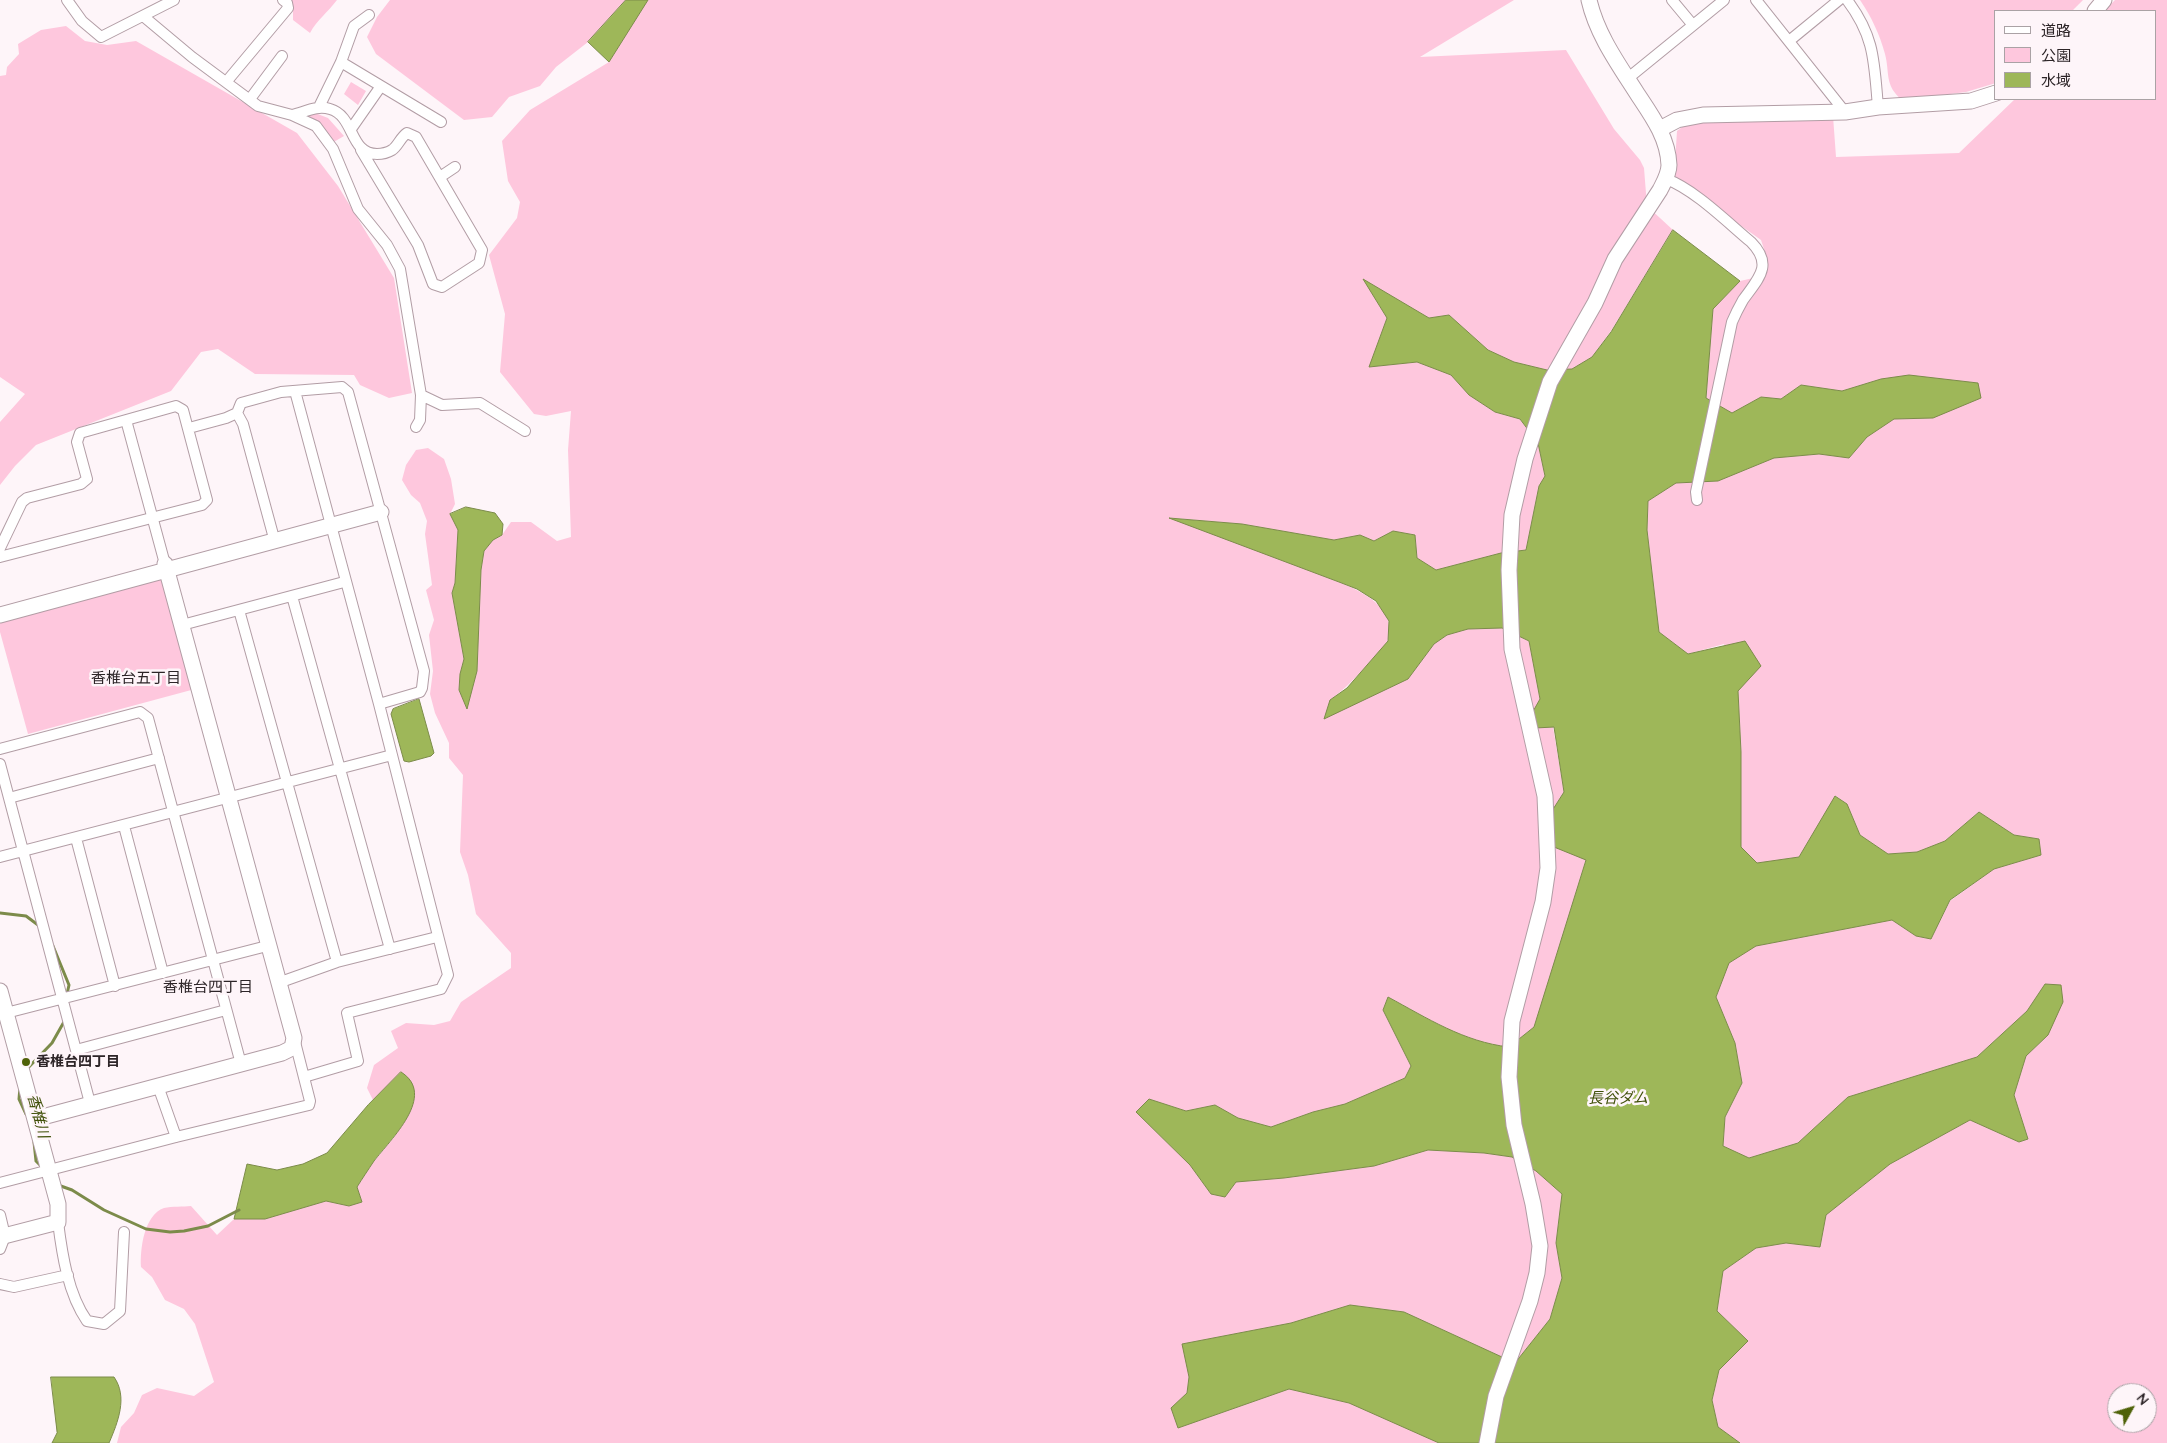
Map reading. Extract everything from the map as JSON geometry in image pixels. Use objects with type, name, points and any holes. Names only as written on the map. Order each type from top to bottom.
[{"type":"street","points":[[67,0],[82,21],[101,36],[174,0]]},
{"type":"street","points":[[227,81],[288,8],[287,3],[283,0]]},
{"type":"street","points":[[1487,1443],[1496,1396],[1532,1292],[1537,1273],[1540,1246],[1533,1204],[1514,1125],[1509,1077],[1512,1021],[1543,902],[1548,868],[1548,831],[1545,796],[1512,649],[1508,570],[1512,514],[1525,459],[1550,382],[1595,303],[1615,259],[1666,179],[1668,159],[1660,129],[1627,79],[1595,24],[1589,0]]},
{"type":"street","points":[[1672,0],[1692,24]]},
{"type":"street","points":[[1627,79],[1692,24],[1724,0]]},
{"type":"street","points":[[1756,0],[1844,112]]},
{"type":"street","points":[[1789,41],[1839,0]]},
{"type":"street","points":[[1847,0],[1867,32],[1874,60],[1878,107]]},
{"type":"street","points":[[2096,10],[2104,0]]},
{"type":"street","points":[[319,107],[341,62],[354,26],[369,15]]},
{"type":"street","points":[[143,16],[192,57],[227,81],[258,106],[292,115],[316,126],[332,149],[358,209],[387,245],[400,269],[421,395],[420,420],[416,427]]},
{"type":"street","points":[[250,100],[282,56]]},
{"type":"street","points":[[341,62],[441,122]]},
{"type":"street","points":[[351,129],[381,86]]},
{"type":"street","points":[[1660,129],[1677,120],[1703,115],[1844,112],[1878,107],[1971,101],[1994,93]]},
{"type":"street","points":[[292,115],[319,107],[331,109],[338,113],[351,129],[361,150],[418,245],[433,284],[442,287],[478,263],[482,250],[416,137],[407,133],[396,146],[384,154],[370,154],[361,150]]},
{"type":"street","points":[[440,177],[455,167]]},
{"type":"street","points":[[1666,179],[1676,183],[1690,193],[1757,247],[1764,265],[1762,272],[1742,302],[1732,322],[1697,496]]},
{"type":"street","points":[[188,428],[226,418],[236,413],[241,403],[281,392],[342,387],[348,392],[424,672],[420,692],[379,704]]},
{"type":"street","points":[[295,392],[344,582],[379,704],[448,975],[441,989],[347,1013],[358,1061],[304,1077]]},
{"type":"street","points":[[421,395],[442,405],[480,403],[501,414],[525,431]]},
{"type":"street","points":[[0,548],[22,502],[26,498],[81,484],[87,479],[77,442],[80,433],[176,406],[183,410],[207,500],[202,505],[0,557]]},
{"type":"street","points":[[236,413],[243,424],[275,542]]},
{"type":"street","points":[[0,1183],[176,1136],[309,1105],[310,1101],[126,420]]},
{"type":"street","points":[[0,615],[166,568],[275,542],[381,512]]},
{"type":"street","points":[[182,625],[344,582]]},
{"type":"street","points":[[292,596],[390,949]]},
{"type":"street","points":[[239,610],[337,962]]},
{"type":"street","points":[[0,749],[140,712],[148,718],[241,1064]]},
{"type":"street","points":[[0,857],[392,755]]},
{"type":"street","points":[[9,798],[159,758]]},
{"type":"street","points":[[0,764],[90,1103]]},
{"type":"street","points":[[124,826],[163,973]]},
{"type":"street","points":[[76,838],[115,986]]},
{"type":"street","points":[[278,983],[337,962],[438,937]]},
{"type":"street","points":[[6,1013],[268,946]]},
{"type":"street","points":[[0,991],[58,1204],[58,1222],[68,1275],[79,1309],[87,1321],[104,1324],[120,1311],[124,1232]]},
{"type":"street","points":[[76,1050],[226,1010]]},
{"type":"street","points":[[35,1119],[282,1054],[292,1048],[294,1038]]},
{"type":"street","points":[[158,1086],[176,1136]]},
{"type":"street","points":[[0,1215],[2,1240],[58,1222]]},
{"type":"street","points":[[0,1284],[14,1287],[68,1275]]},
{"type":"green space","points":[[289,0],[337,0],[310,33],[293,20],[293,4]]},
{"type":"green space","points":[[390,0],[626,0],[588,42],[556,67],[540,86],[509,97],[492,117],[464,120],[376,54],[367,37],[377,17]]},
{"type":"green space","points":[[648,0],[1514,0],[1420,57],[1566,50],[1614,129],[1640,160],[1644,168],[1647,206],[1673,230],[1611,331],[1592,357],[1572,369],[1547,370],[1514,362],[1488,350],[1449,315],[1429,318],[1364,280],[1387,318],[1370,367],[1417,362],[1451,375],[1469,395],[1495,412],[1520,419],[1538,443],[1545,476],[1539,486],[1526,550],[1501,553],[1436,570],[1417,558],[1415,535],[1393,531],[1374,541],[1360,535],[1334,540],[1242,524],[1172,518],[1339,582],[1367,596],[1383,610],[1388,618],[1387,642],[1355,678],[1330,700],[1408,679],[1434,644],[1447,635],[1468,629],[1502,628],[1529,641],[1540,699],[1553,727],[1564,792],[1550,814],[1586,859],[1549,984],[1534,1027],[1509,1047],[1492,1044],[1461,1035],[1388,997],[1383,1010],[1411,1066],[1405,1078],[1345,1104],[1313,1112],[1271,1127],[1238,1118],[1215,1105],[1186,1111],[1149,1099],[1136,1112],[1190,1165],[1211,1194],[1225,1197],[1236,1182],[1284,1178],[1374,1166],[1428,1150],[1484,1153],[1512,1157],[1536,1171],[1562,1194],[1556,1243],[1562,1278],[1550,1319],[1515,1363],[1404,1312],[1350,1305],[1291,1323],[1183,1344],[1189,1377],[1187,1393],[1172,1408],[1178,1428],[1289,1389],[1349,1403],[1439,1443],[117,1443],[121,1427],[134,1413],[142,1395],[157,1388],[194,1396],[214,1382],[195,1324],[184,1309],[165,1300],[152,1277],[141,1267],[141,1251],[145,1233],[152,1218],[164,1208],[191,1206],[217,1235],[234,1219],[265,1219],[326,1201],[349,1206],[362,1202],[357,1187],[374,1161],[395,1136],[402,1072],[373,1100],[367,1088],[374,1065],[398,1048],[391,1031],[406,1023],[434,1025],[450,1021],[461,1002],[511,968],[511,953],[476,914],[468,875],[460,852],[463,775],[449,758],[449,743],[435,713],[430,694],[433,671],[429,635],[434,620],[426,590],[432,585],[425,534],[427,521],[420,503],[411,495],[402,480],[406,465],[416,450],[428,448],[444,459],[451,479],[455,504],[450,514],[458,530],[455,583],[452,593],[464,659],[460,674],[459,690],[467,708],[477,671],[481,570],[484,551],[493,540],[502,535],[511,522],[531,522],[557,541],[571,537],[568,450],[571,411],[546,416],[534,414],[500,372],[505,314],[489,255],[517,218],[520,202],[508,181],[502,141],[530,110],[609,62]]},
{"type":"green space","points":[[1860,0],[2083,0],[2073,10],[1994,10],[1994,84],[1966,92],[1902,100],[1890,84],[1881,40]]},
{"type":"green space","points":[[2115,0],[2167,0],[2167,1443],[1740,1443],[1718,1427],[1712,1400],[1719,1370],[1747,1341],[1717,1311],[1723,1271],[1756,1248],[1786,1243],[1820,1247],[1826,1215],[1890,1164],[1970,1120],[2019,1142],[2028,1139],[2014,1095],[2026,1056],[2048,1035],[2045,984],[2027,1011],[1977,1057],[1848,1097],[1798,1143],[1749,1158],[1723,1146],[1725,1117],[1742,1083],[1735,1043],[1716,997],[1728,963],[1756,946],[1892,920],[1916,936],[1931,939],[1950,901],[1994,869],[2041,855],[2039,839],[2014,835],[1979,812],[1945,841],[1917,852],[1888,854],[1860,835],[1847,804],[1836,796],[1799,857],[1757,864],[1741,847],[1741,752],[1738,690],[1724,644],[1688,654],[1659,632],[1647,530],[1648,501],[1676,483],[1718,481],[1774,458],[1819,454],[1849,458],[1867,437],[1894,419],[1933,418],[1978,383],[1946,380],[1881,379],[1842,391],[1801,385],[1781,399],[1761,397],[1732,413],[1706,398],[1713,309],[1740,281],[1758,277],[1767,270],[1768,261],[1761,240],[1674,178],[1677,131],[1690,121],[1833,116],[1836,157],[1959,153],[2014,100],[2157,100],[2157,10],[2105,10]]},
{"type":"green space","points":[[66,26],[85,41],[107,45],[136,41],[297,133],[338,186],[394,278],[412,393],[389,398],[360,385],[354,375],[255,374],[218,349],[201,352],[171,391],[36,445],[15,466],[0,485],[0,422],[25,394],[0,377],[0,76],[6,75],[7,67],[19,54],[18,44],[41,30]]},
{"type":"green space","points":[[351,82],[366,91],[358,105],[344,94]]},
{"type":"green space","points":[[315,113],[328,118],[344,136],[332,143],[307,117]]},
{"type":"green space","points":[[163,574],[195,689],[28,734],[0,632],[0,620]]},
{"type":"water","points":[[626,0],[648,0],[609,62],[588,42]]},
{"type":"water","name":"長谷ダム","points":[[1673,230],[1740,281],[1713,309],[1706,398],[1732,413],[1761,397],[1781,399],[1801,385],[1842,391],[1881,379],[1909,375],[1978,383],[1981,398],[1933,418],[1894,419],[1867,437],[1849,458],[1819,454],[1774,458],[1718,481],[1676,483],[1648,501],[1647,530],[1659,632],[1688,654],[1745,641],[1761,666],[1738,691],[1741,752],[1741,847],[1757,863],[1799,857],[1835,796],[1847,804],[1860,835],[1888,854],[1917,852],[1945,841],[1979,812],[2014,835],[2039,839],[2041,855],[1994,869],[1950,900],[1931,939],[1916,936],[1892,920],[1756,946],[1729,963],[1716,997],[1735,1043],[1742,1083],[1725,1117],[1723,1146],[1749,1158],[1798,1143],[1848,1097],[1977,1057],[2027,1011],[2045,984],[2061,985],[2063,1002],[2048,1035],[2026,1056],[2014,1095],[2028,1139],[2019,1142],[1970,1120],[1890,1164],[1826,1215],[1820,1247],[1786,1243],[1756,1248],[1723,1271],[1717,1311],[1748,1341],[1719,1370],[1712,1400],[1718,1427],[1740,1443],[1439,1443],[1349,1403],[1289,1389],[1178,1428],[1171,1408],[1187,1393],[1189,1377],[1182,1344],[1291,1323],[1350,1305],[1404,1312],[1515,1363],[1550,1319],[1562,1278],[1556,1243],[1562,1194],[1536,1171],[1512,1157],[1484,1153],[1428,1150],[1374,1166],[1284,1178],[1236,1182],[1225,1197],[1211,1194],[1190,1165],[1136,1112],[1149,1099],[1186,1111],[1215,1105],[1238,1118],[1271,1127],[1313,1112],[1345,1104],[1405,1078],[1411,1066],[1383,1010],[1388,997],[1461,1035],[1509,1047],[1534,1027],[1586,860],[1554,847],[1550,814],[1564,792],[1554,727],[1535,728],[1531,715],[1540,699],[1529,641],[1502,628],[1468,629],[1447,635],[1434,644],[1408,679],[1324,719],[1330,700],[1347,688],[1388,641],[1389,621],[1376,601],[1357,589],[1169,518],[1242,524],[1334,540],[1360,535],[1374,541],[1393,531],[1415,535],[1417,558],[1436,570],[1501,553],[1526,550],[1539,486],[1545,476],[1538,443],[1520,419],[1495,412],[1469,395],[1451,375],[1417,362],[1369,367],[1387,318],[1363,279],[1429,318],[1449,315],[1488,350],[1514,362],[1547,370],[1572,369],[1592,357],[1611,332]]},
{"type":"water","points":[[466,507],[495,513],[503,524],[502,535],[493,540],[484,551],[481,570],[477,671],[467,709],[459,690],[460,674],[464,659],[452,593],[455,583],[458,530],[450,514]]},
{"type":"water","points":[[419,699],[434,753],[431,756],[409,762],[404,761],[391,714],[393,709]]},
{"type":"water","points":[[401,1072],[411,1082],[415,1093],[413,1105],[399,1130],[374,1161],[357,1187],[362,1202],[349,1206],[326,1201],[265,1219],[234,1219],[247,1164],[277,1170],[303,1164],[327,1153],[368,1105]]},
{"type":"water","points":[[51,1377],[114,1377],[118,1385],[121,1401],[116,1427],[109,1443],[52,1443],[57,1433]]},
{"type":"waterway","name":"香椎川","points":[[0,913],[26,916],[38,925]]},
{"type":"waterway","name":"香椎川","points":[[53,946],[69,985],[67,994]]},
{"type":"waterway","name":"香椎川","points":[[26,1070],[52,1043],[65,1020]]},
{"type":"waterway","name":"香椎川","points":[[20,1087],[19,1099],[26,1114]]},
{"type":"waterway","name":"香椎川","points":[[34,1142],[36,1161],[41,1166]]},
{"type":"waterway","name":"香椎川","points":[[58,1185],[72,1190],[104,1210],[146,1229],[170,1232],[184,1231],[208,1226],[239,1210]]},
{"type":"place","name":"香椎台四丁目","points":[[26,1062]]},
{"type":"district","name":"香椎台五丁目","points":[[136,678]]},
{"type":"district","name":"香椎台四丁目","points":[[208,987]]}]
